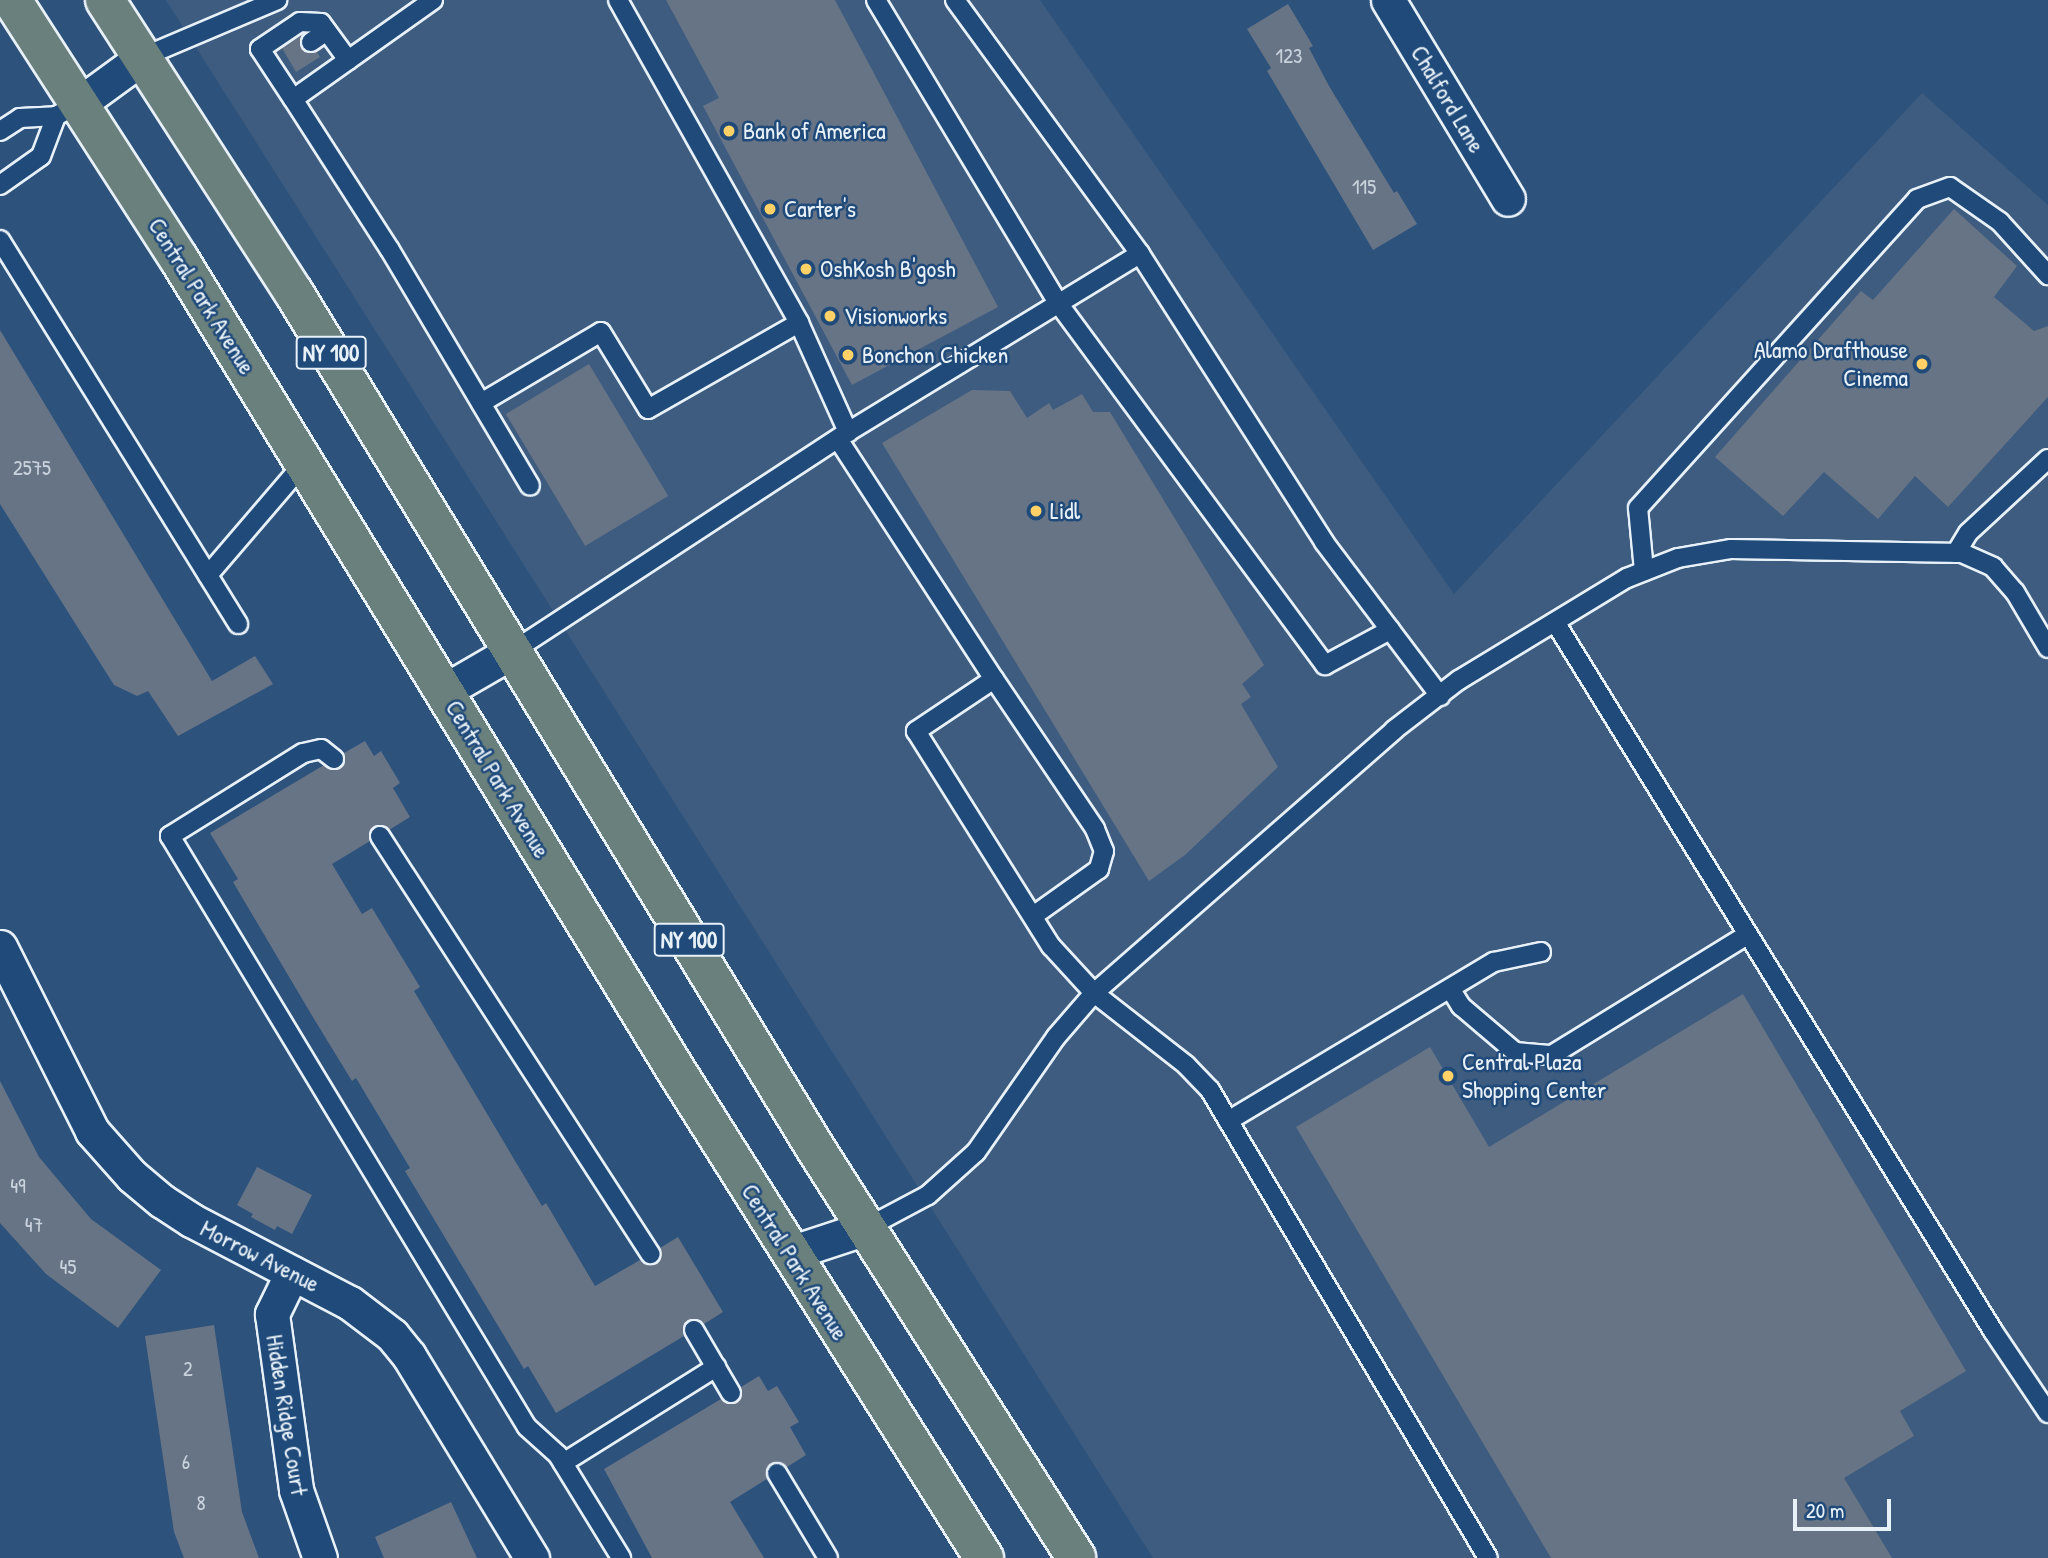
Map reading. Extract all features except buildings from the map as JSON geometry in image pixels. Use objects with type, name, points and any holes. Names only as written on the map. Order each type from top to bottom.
[{"type":"main road","name":"Central Park Avenue","points":[[12,0],[68,110],[305,462],[790,1253],[984,1558]]},
{"type":"main road","name":"NY 100","points":[[105,0],[294,293],[866,1228],[1076,1558]]},
{"type":"street","name":"Chalford Lane","points":[[1388,0],[1508,198]]},
{"type":"street","points":[[68,110],[143,57]]},
{"type":"street","points":[[444,691],[513,652]]},
{"type":"street","name":"Morrow Avenue","points":[[0,947],[92,1131],[132,1176],[191,1220],[363,1311],[392,1335],[409,1356],[532,1558]]},
{"type":"street","points":[[790,1253],[866,1228]]},
{"type":"street","name":"Hidden Ridge Court","points":[[292,1273],[272,1314],[296,1490],[320,1558]]},
{"type":"lane","points":[[143,57],[277,0]]},
{"type":"lane","points":[[293,99],[433,0]]},
{"type":"lane","points":[[618,0],[799,323],[843,436],[994,679],[1095,829],[1104,851],[1099,870],[1033,916]]},
{"type":"lane","points":[[876,0],[1058,303],[1325,665],[1390,630]]},
{"type":"lane","points":[[955,0],[1140,254],[1324,542],[1440,696]]},
{"type":"lane","points":[[348,60],[321,23],[300,22],[260,49],[280,62],[293,99],[390,250],[530,486]]},
{"type":"lane","points":[[311,42],[327,31]]},
{"type":"lane","points":[[0,131],[20,118],[68,110]]},
{"type":"lane","points":[[0,185],[41,156],[68,110]]},
{"type":"lane","points":[[1644,571],[1638,509],[1917,199],[1951,187],[2000,222],[2048,275]]},
{"type":"lane","points":[[0,240],[238,624]]},
{"type":"lane","points":[[513,652],[843,436],[1140,254]]},
{"type":"lane","points":[[481,403],[601,332],[648,409],[799,323]]},
{"type":"lane","points":[[1955,553],[1968,533],[2048,458]]},
{"type":"lane","points":[[208,575],[305,462]]},
{"type":"lane","points":[[866,1228],[928,1195],[976,1152],[1056,1037],[1094,993],[1394,730],[1459,680],[1627,578],[1678,558],[1731,550],[1955,553],[1993,567],[2015,592],[2048,648]]},
{"type":"lane","points":[[1555,622],[1993,1331],[2048,1413]]},
{"type":"lane","points":[[994,679],[916,731],[1051,946],[1094,993],[1186,1065],[1210,1090],[1488,1558]]},
{"type":"lane","points":[[334,759],[321,749],[303,753],[170,836],[527,1427],[563,1463],[621,1558]]},
{"type":"lane","points":[[380,836],[650,1254]]},
{"type":"lane","points":[[1451,990],[1461,1006],[1515,1052],[1552,1055],[1747,935]]},
{"type":"lane","points":[[1228,1121],[1494,962],[1541,951]]},
{"type":"lane","points":[[694,1330],[731,1393]]},
{"type":"lane","points":[[563,1463],[716,1367]]},
{"type":"lane","points":[[776,1474],[828,1558]]},
{"type":"shaded area","name":"Central Plaza Shopping Center","points":[[166,0],[1040,0],[1454,594],[1922,93],[2048,205],[2048,1558],[1153,1558]]},
{"type":"place","name":"Bank of America","points":[[729,131]]},
{"type":"place","name":"Carter's","points":[[770,209]]},
{"type":"place","name":"OshKosh B'gosh","points":[[806,269]]},
{"type":"place","name":"Visionworks","points":[[830,316]]},
{"type":"place","name":"Bonchon Chicken","points":[[848,355]]},
{"type":"place","name":"Alamo Drafthouse Cinema","points":[[1922,364]]},
{"type":"place","name":"Lidl","points":[[1036,511]]},
{"type":"place","name":"Central Plaza Shopping Center","points":[[1448,1076]]}]
